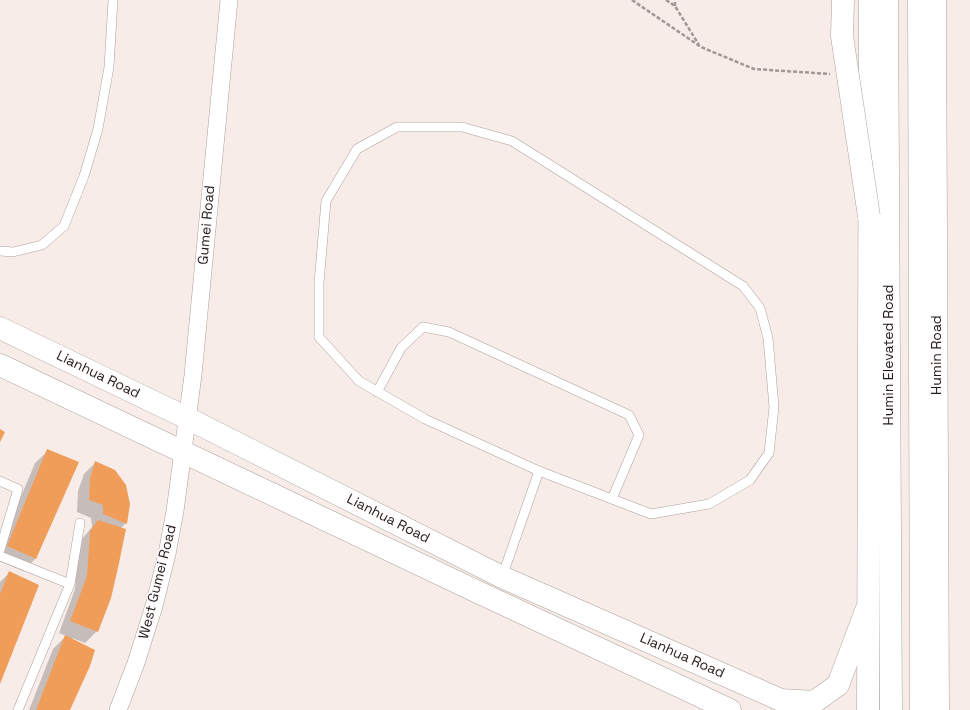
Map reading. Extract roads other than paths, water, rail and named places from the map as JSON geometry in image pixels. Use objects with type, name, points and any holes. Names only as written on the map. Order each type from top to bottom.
[{"type":"main road","points":[[843,0],[842,36],[870,216]]},
{"type":"main road","points":[[868,710],[867,608],[870,0]]},
{"type":"main road","name":"Humin Elevated Road","points":[[887,0],[892,710]]},
{"type":"main road","points":[[921,710],[932,0]]},
{"type":"main road","name":"Humin Road","points":[[932,0],[938,710]]},
{"type":"main road","name":"Lianhua Road","points":[[0,328],[187,418],[502,577],[806,710]]},
{"type":"main road","name":"Lianhua Road","points":[[0,365],[730,710]]},
{"type":"main road","points":[[781,700],[814,702],[838,685],[867,608]]},
{"type":"street","name":"Gumei Road","points":[[182,451],[193,375],[229,0]]},
{"type":"street","name":"West Gumei Road","points":[[118,710],[136,663],[154,606],[167,554],[175,511],[182,451]]},
{"type":"lane","points":[[0,251],[13,252],[42,245],[64,226],[84,176],[98,129],[109,67],[113,0]]},
{"type":"lane","points":[[397,127],[462,127],[512,141],[743,286],[760,308],[768,338],[774,407],[769,453],[750,480],[709,504],[651,514],[539,472],[425,419],[358,381],[318,337],[318,283],[326,201],[357,149],[397,127]]},
{"type":"lane","points":[[377,392],[401,348],[423,327],[449,332],[629,415],[639,435],[612,499]]},
{"type":"lane","points":[[502,577],[539,472]]},
{"type":"lane","points":[[0,481],[18,489],[0,550]]},
{"type":"lane","points":[[18,710],[70,584],[80,524]]},
{"type":"lane","points":[[0,556],[70,584]]}]
